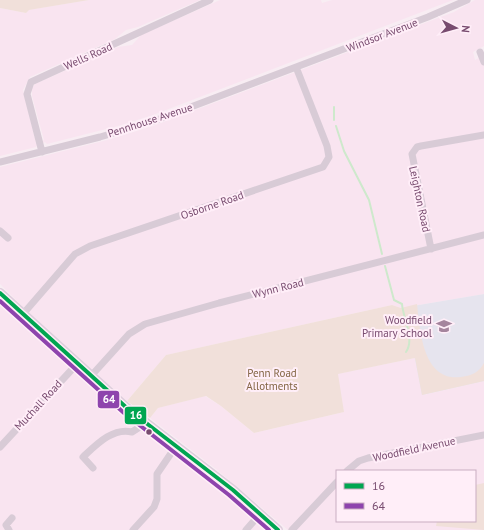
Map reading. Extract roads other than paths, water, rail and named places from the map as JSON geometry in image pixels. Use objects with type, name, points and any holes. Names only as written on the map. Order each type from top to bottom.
[{"type":"highway","points":[[0,293],[77,364],[146,423],[233,490],[278,530]]},
{"type":"street","name":"Wells Road","points":[[42,152],[27,94],[28,86],[31,82],[210,0]]},
{"type":"street","name":"Windsor Avenue","points":[[296,67],[428,17],[466,0]]},
{"type":"street","points":[[480,52],[484,62]]},
{"type":"street","name":"Pennhouse Avenue","points":[[0,162],[154,121],[296,67]]},
{"type":"street","name":"Osborne Road","points":[[23,314],[75,254],[90,246],[323,167],[329,157],[327,146],[296,67]]},
{"type":"street","name":"Leighton Road","points":[[431,249],[412,154],[416,147],[484,135]]},
{"type":"street","points":[[0,231],[8,238]]},
{"type":"street","name":"Wynn Road","points":[[91,376],[129,334],[145,324],[219,303],[484,236]]},
{"type":"street","name":"Muchall Road","points":[[0,447],[77,364]]},
{"type":"street","points":[[94,468],[83,457],[97,444],[116,432],[124,430],[132,432],[146,423]]},
{"type":"street","name":"Woodfield Avenue","points":[[348,470],[359,461],[368,458],[484,435]]},
{"type":"street","points":[[133,530],[154,507],[157,499],[157,474],[176,446]]},
{"type":"street","points":[[292,530],[336,483]]},
{"type":"street","points":[[246,530],[260,514]]},
{"type":"street","points":[[5,526],[12,518]]},
{"type":"waterway","points":[[334,107],[334,120]]},
{"type":"waterway","points":[[336,126],[344,151],[369,200],[382,254]]},
{"type":"waterway","points":[[385,266],[394,300],[402,304],[409,335],[406,352]]},
{"type":"place","name":"Woodfield Primary School","points":[[444,326]]},
{"type":"park label","name":"Penn Road Allotments","points":[[272,379]]}]
